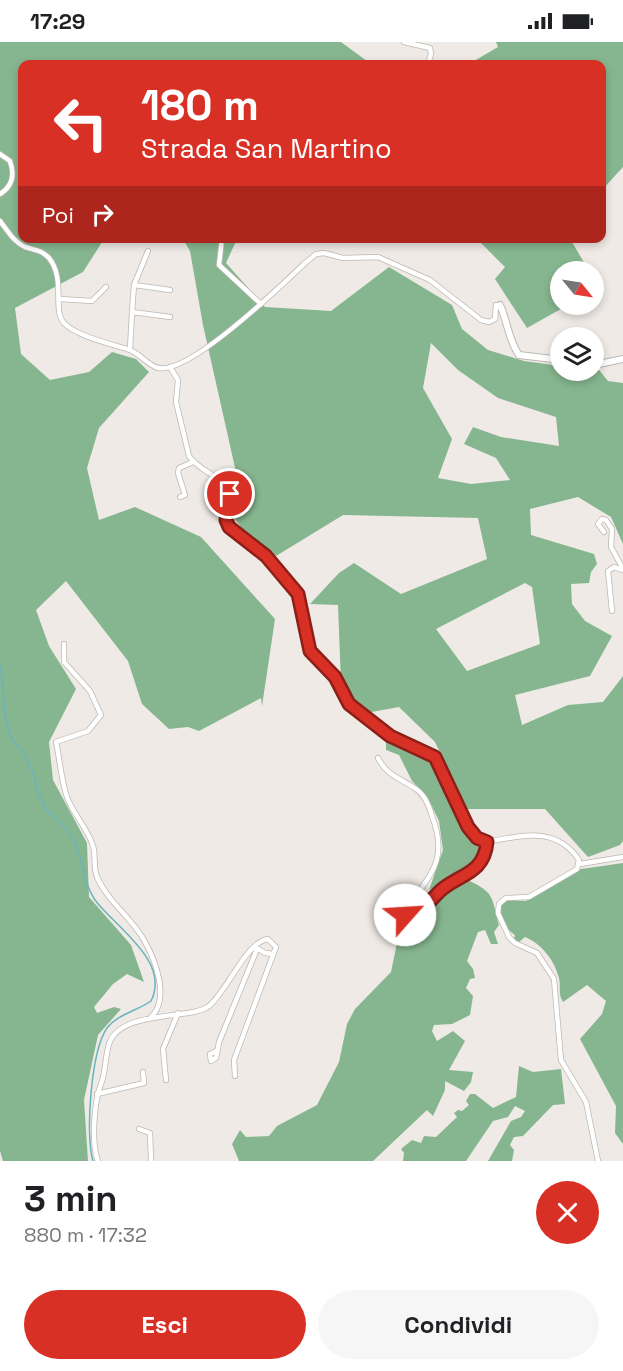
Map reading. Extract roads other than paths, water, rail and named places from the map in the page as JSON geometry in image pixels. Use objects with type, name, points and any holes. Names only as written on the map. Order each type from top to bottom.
[{"type":"street","points":[[404,42],[430,48],[429,60]]},
{"type":"street","points":[[0,154],[10,162],[13,176],[11,183],[0,194]]},
{"type":"street","points":[[0,221],[18,243]]},
{"type":"street","points":[[19,243],[25,247],[37,249],[50,259],[57,271],[59,312],[66,325],[112,346],[130,349],[158,368],[170,367],[227,334],[305,263],[316,254],[324,253],[343,258],[378,257],[430,280],[481,320],[489,322],[495,319],[496,305],[501,306],[509,325],[509,341],[519,355],[550,359]]},
{"type":"street","points":[[221,243],[219,265],[261,304]]},
{"type":"street","points":[[130,349],[134,285],[148,251]]},
{"type":"street","points":[[134,285],[170,290]]},
{"type":"street","points":[[60,299],[92,301],[106,286]]},
{"type":"street","points":[[132,312],[170,317]]},
{"type":"street","points":[[604,362],[623,359]]},
{"type":"street","points":[[170,367],[178,380],[178,409],[186,447],[193,462],[216,476],[228,491],[230,499],[226,520],[229,527],[266,556],[298,594],[310,651],[335,677],[349,704],[390,736],[435,757],[468,827],[477,838],[487,842],[511,836],[551,838],[572,852],[580,864]]},
{"type":"street","points":[[180,497],[184,498],[185,495],[178,473],[179,468],[193,462]]},
{"type":"street","points":[[604,532],[598,524],[602,519],[606,520],[612,529],[611,547],[623,570]]},
{"type":"street","points":[[612,611],[608,571],[614,567],[623,570]]},
{"type":"street","points":[[64,645],[64,662],[90,691],[101,715],[88,731],[56,742],[66,795],[93,846],[94,870],[98,879],[121,913],[144,939],[162,1000],[159,1010],[113,1036],[109,1044],[105,1074],[97,1094],[94,1152],[98,1161]]},
{"type":"street","points":[[378,758],[392,777],[422,795],[441,841],[436,861],[421,890],[405,910],[405,915],[413,918],[447,886],[464,878],[480,861],[487,842]]},
{"type":"street","points":[[598,1161],[586,1102],[561,1060],[554,979],[537,953],[515,943],[509,937],[498,913],[499,904],[506,898],[529,897],[566,876],[580,864],[623,857]]},
{"type":"street","points":[[150,1017],[207,1008],[224,990],[255,947],[268,939],[276,946],[234,1060],[235,1076]]},
{"type":"street","points":[[255,947],[273,954]]},
{"type":"street","points":[[216,1051],[255,947]]},
{"type":"street","points":[[166,1080],[163,1049],[178,1013]]},
{"type":"street","points":[[97,1094],[144,1083],[143,1072]]},
{"type":"street","points":[[140,1128],[150,1133],[151,1161]]},
{"type":"waterway","points":[[0,666],[8,730],[28,762],[44,805],[72,836],[88,886],[95,900],[138,946],[154,972],[155,986],[151,1001],[111,1023],[101,1039],[91,1093],[90,1132],[93,1161]]}]
